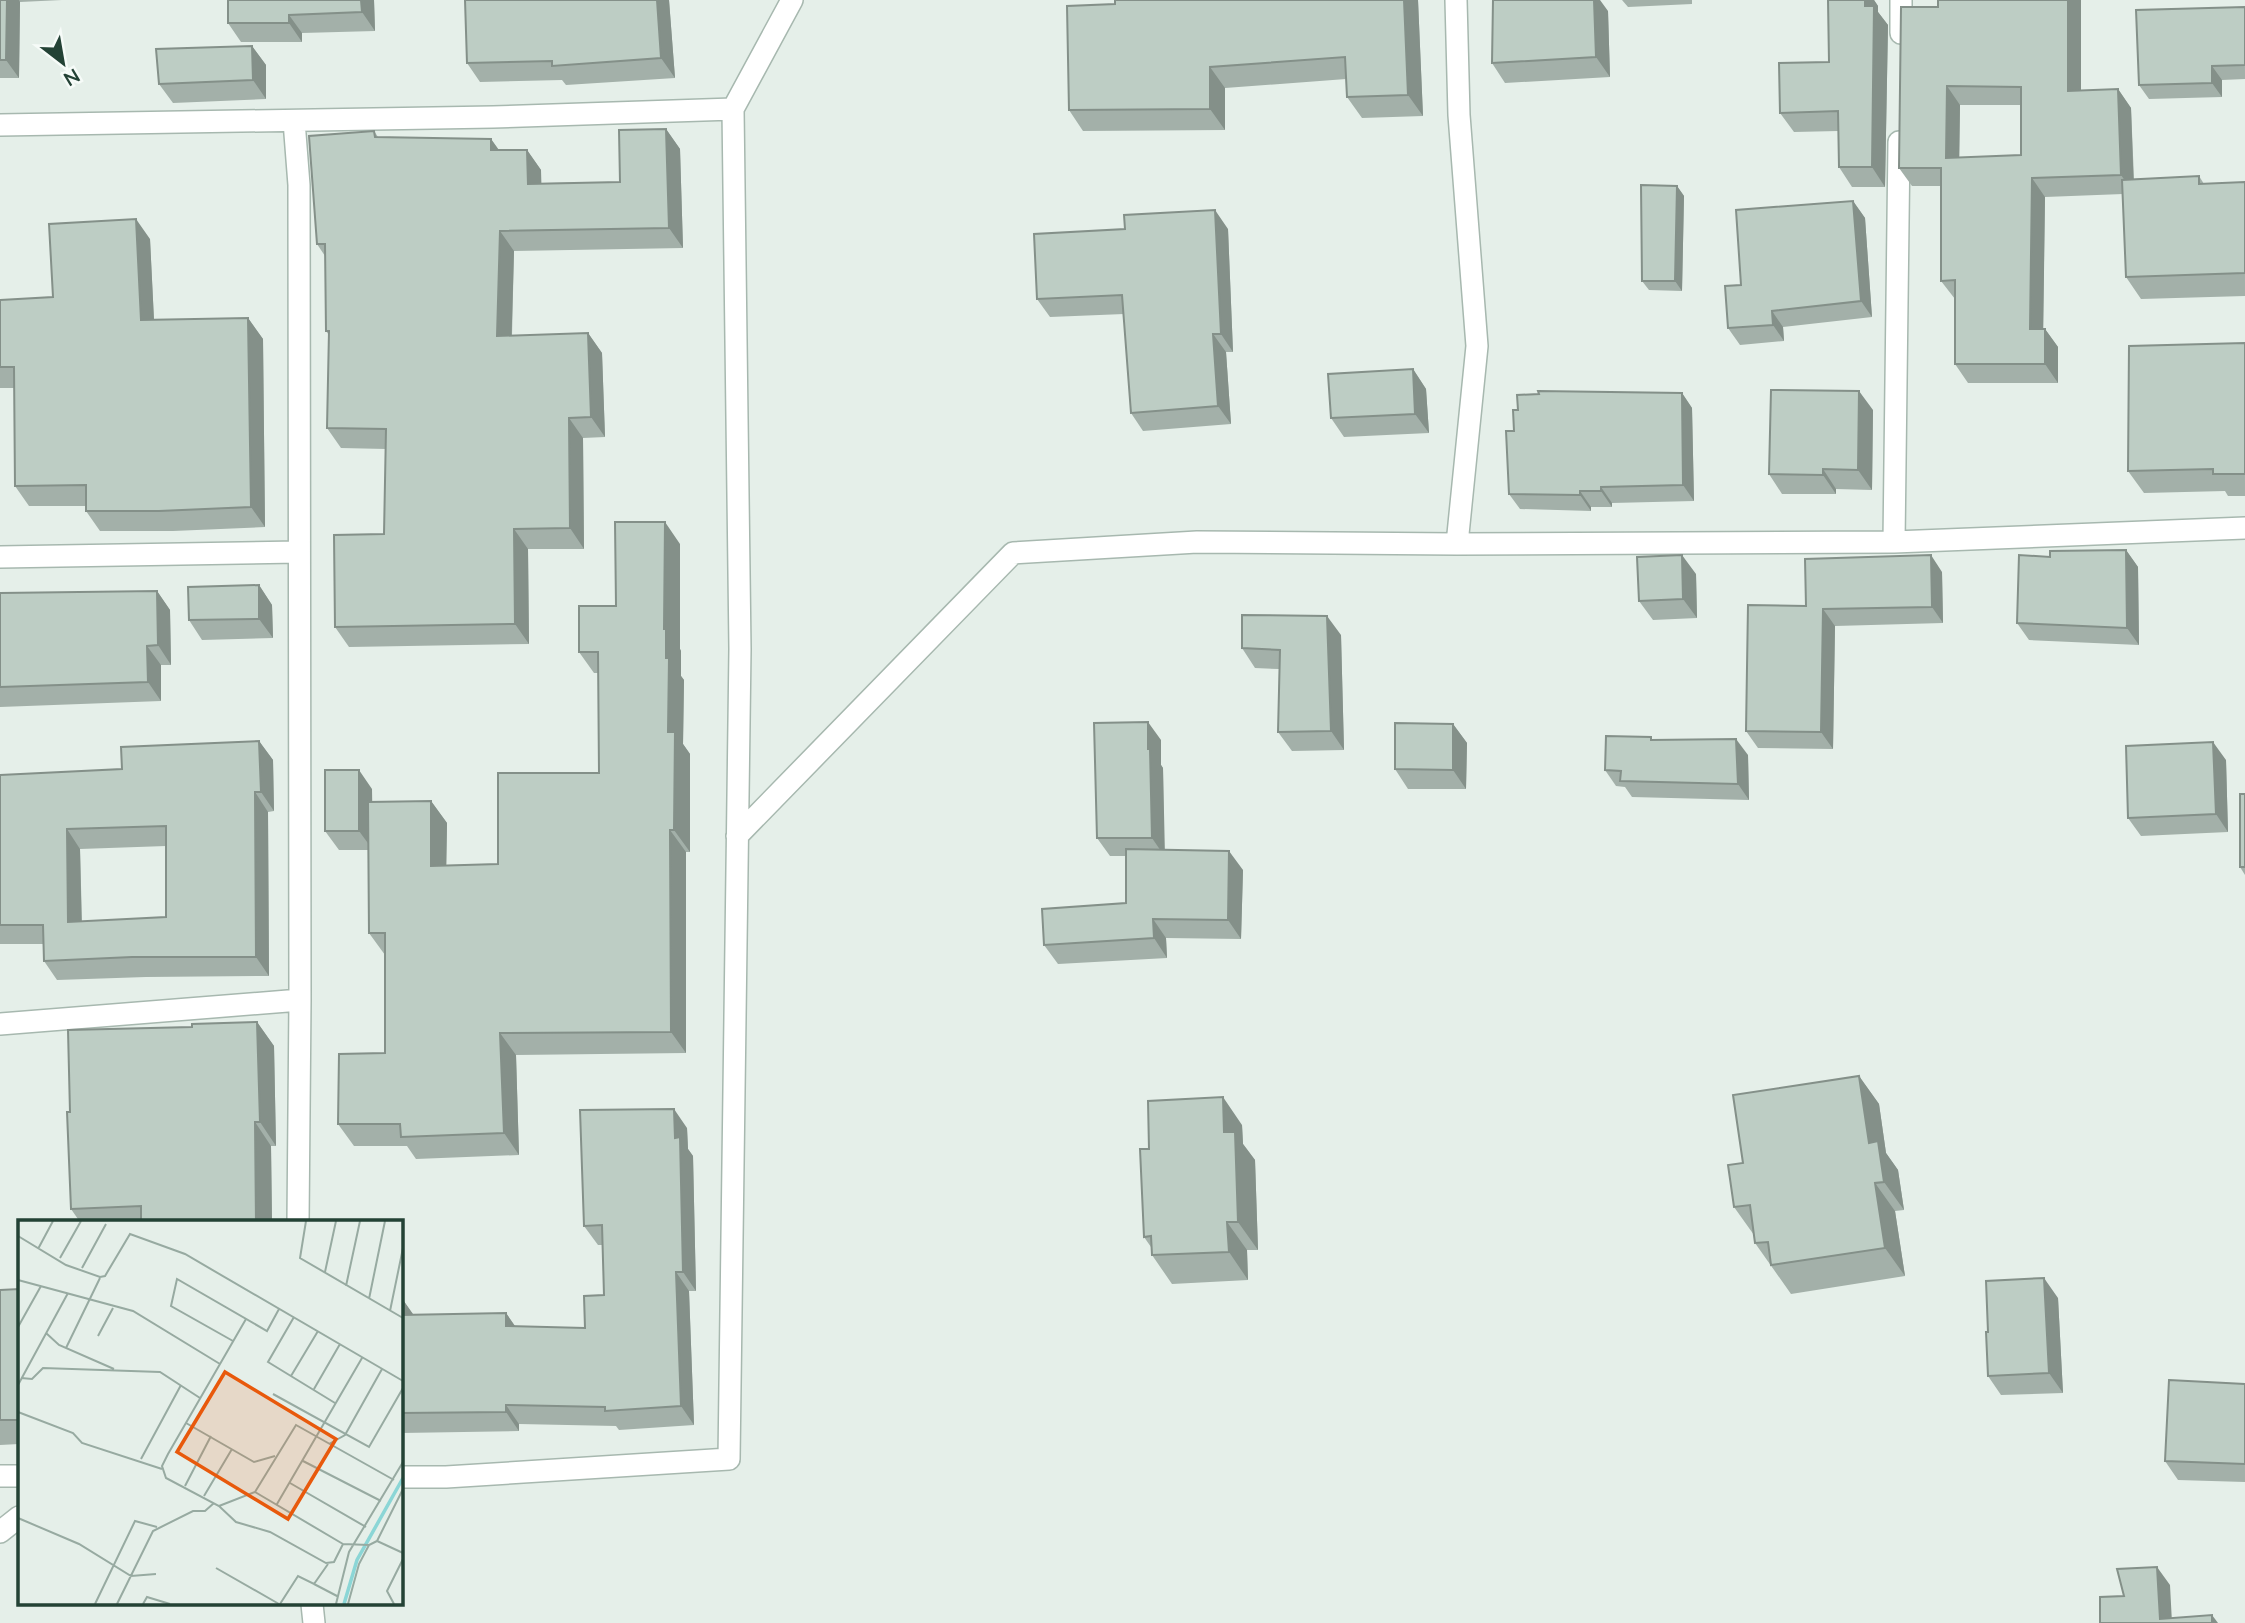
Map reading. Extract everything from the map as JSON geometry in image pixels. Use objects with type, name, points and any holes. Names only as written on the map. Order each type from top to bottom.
[{"type":"street","points":[[402,1477],[446,1477],[729,1459],[740,649],[733,109],[792,0]]},
{"type":"street","points":[[1456,0],[1458,115],[1477,346],[1457,544]]},
{"type":"street","points":[[1900,56],[1901,0]]},
{"type":"street","points":[[0,125],[294,121],[733,109]]},
{"type":"street","points":[[294,121],[299,185],[298,1220]]},
{"type":"street","points":[[1894,542],[1899,125]]},
{"type":"street","points":[[737,836],[1013,553],[1197,541],[1457,544],[1894,542],[2245,528]]},
{"type":"street","points":[[0,557],[298,552]]},
{"type":"street","points":[[0,1024],[300,1000]]},
{"type":"street","points":[[0,1476],[18,1476]]},
{"type":"street","points":[[0,1532],[18,1518]]},
{"type":"building","points":[[0,0],[7,0],[6,60],[0,60]]},
{"type":"building","points":[[228,0],[361,0],[362,12],[289,15],[289,23],[228,23]]},
{"type":"building","points":[[465,0],[657,0],[661,58],[552,66],[552,61],[467,63]]},
{"type":"building","points":[[1115,0],[1404,0],[1408,95],[1347,97],[1345,57],[1210,67],[1210,109],[1069,110],[1067,6],[1115,4]]},
{"type":"building","points":[[1493,0],[1594,0],[1596,57],[1492,63]]},
{"type":"building","points":[[1828,0],[1865,0],[1865,6],[1874,6],[1872,167],[1839,167],[1838,111],[1780,113],[1779,63],[1829,62]]},
{"type":"building","points":[[1938,0],[2068,0],[2068,91],[2118,89],[2121,175],[2032,178],[2030,329],[2045,329],[2045,364],[1955,364],[1955,280],[1941,281],[1941,168],[1899,168],[1901,7],[1938,7]],"holes":[[[1947,86],[2021,87],[2021,155],[1946,158]]]},
{"type":"building","points":[[2245,7],[2245,65],[2212,66],[2212,83],[2139,85],[2136,10]]},
{"type":"building","points":[[252,46],[253,80],[159,84],[156,49]]},
{"type":"building","points":[[666,129],[669,228],[500,231],[497,336],[588,333],[591,417],[569,418],[570,528],[514,529],[515,624],[335,627],[334,535],[384,534],[386,429],[327,428],[329,331],[326,331],[325,244],[317,244],[309,136],[374,131],[375,137],[491,139],[491,150],[527,150],[528,184],[620,182],[619,130]]},
{"type":"building","points":[[2199,176],[2199,184],[2245,182],[2245,273],[2126,277],[2122,180]]},
{"type":"building","points":[[1641,185],[1677,186],[1675,281],[1642,281]]},
{"type":"building","points":[[1853,201],[1861,301],[1772,311],[1773,325],[1728,328],[1725,286],[1741,285],[1736,210]]},
{"type":"building","points":[[1215,210],[1221,334],[1213,334],[1218,406],[1131,413],[1122,295],[1037,299],[1034,234],[1125,229],[1124,215]]},
{"type":"building","points":[[136,219],[141,320],[248,318],[251,507],[86,511],[86,485],[15,486],[14,367],[0,367],[0,300],[53,297],[49,224]]},
{"type":"building","points":[[2245,343],[2245,474],[2213,474],[2213,469],[2128,471],[2129,346]]},
{"type":"building","points":[[1413,369],[1415,414],[1331,418],[1328,374]]},
{"type":"building","points":[[1771,390],[1859,391],[1858,470],[1823,469],[1823,475],[1769,474]]},
{"type":"building","points":[[1538,391],[1682,393],[1683,485],[1601,487],[1601,491],[1580,491],[1580,495],[1509,494],[1506,431],[1514,431],[1513,410],[1518,410],[1517,395],[1539,394]]},
{"type":"building","points":[[615,522],[665,522],[664,629],[666,658],[669,658],[668,732],[675,732],[674,830],[670,830],[671,1032],[500,1033],[504,1133],[401,1137],[400,1124],[338,1124],[339,1054],[385,1053],[385,933],[369,933],[368,802],[431,801],[431,866],[498,864],[498,773],[599,773],[598,652],[579,652],[579,606],[616,606]]},
{"type":"building","points":[[2126,550],[2127,628],[2017,623],[2019,555],[2050,557],[2050,551]]},
{"type":"building","points":[[1682,555],[1683,599],[1639,601],[1637,557]]},
{"type":"building","points":[[1931,555],[1932,607],[1823,609],[1821,732],[1746,731],[1748,605],[1806,606],[1805,559]]},
{"type":"building","points":[[259,585],[259,619],[189,620],[188,587]]},
{"type":"building","points":[[157,591],[158,645],[147,646],[148,682],[0,687],[0,593]]},
{"type":"building","points":[[1242,615],[1327,616],[1331,731],[1278,732],[1280,650],[1242,648]]},
{"type":"building","points":[[1148,722],[1152,838],[1097,838],[1094,723]]},
{"type":"building","points":[[1395,723],[1453,724],[1453,770],[1395,769]]},
{"type":"building","points":[[1606,736],[1651,737],[1651,740],[1736,739],[1738,784],[1620,781],[1621,771],[1605,770]]},
{"type":"building","points":[[259,741],[261,792],[255,792],[256,957],[132,957],[44,961],[43,925],[0,925],[0,775],[122,769],[121,747]],"holes":[[[166,826],[166,917],[68,922],[67,829]]]},
{"type":"building","points":[[2213,742],[2216,814],[2128,818],[2126,746]]},
{"type":"building","points":[[325,770],[359,770],[359,831],[325,831]]},
{"type":"building","points":[[2240,794],[2245,794],[2245,867],[2240,867]]},
{"type":"building","points":[[1126,849],[1229,851],[1228,920],[1153,919],[1154,938],[1044,945],[1042,909],[1126,903]]},
{"type":"building","points":[[257,1022],[260,1122],[255,1122],[256,1220],[141,1220],[141,1206],[71,1209],[67,1112],[70,1112],[68,1030],[192,1027],[192,1024]]},
{"type":"building","points":[[1859,1076],[1869,1143],[1878,1141],[1884,1182],[1875,1183],[1885,1248],[1771,1265],[1768,1242],[1755,1243],[1750,1205],[1734,1207],[1728,1165],[1743,1163],[1733,1095]]},
{"type":"building","points":[[1223,1097],[1224,1132],[1235,1132],[1238,1222],[1227,1222],[1229,1252],[1152,1255],[1151,1236],[1144,1237],[1140,1149],[1149,1149],[1148,1101]]},
{"type":"building","points":[[674,1109],[675,1138],[680,1137],[683,1272],[676,1272],[681,1406],[605,1411],[605,1407],[506,1405],[506,1412],[402,1413],[402,1315],[506,1313],[506,1326],[585,1328],[584,1296],[604,1295],[602,1225],[584,1226],[580,1110]]},
{"type":"building","points":[[2044,1278],[2049,1373],[1988,1376],[1986,1281]]},
{"type":"building","points":[[18,1289],[18,1420],[0,1420],[0,1290]]},
{"type":"building","points":[[2169,1380],[2245,1384],[2245,1464],[2165,1461]]},
{"type":"building","points":[[2157,1567],[2160,1619],[2212,1615],[2212,1623],[2100,1623],[2100,1597],[2124,1596],[2117,1569]]}]
